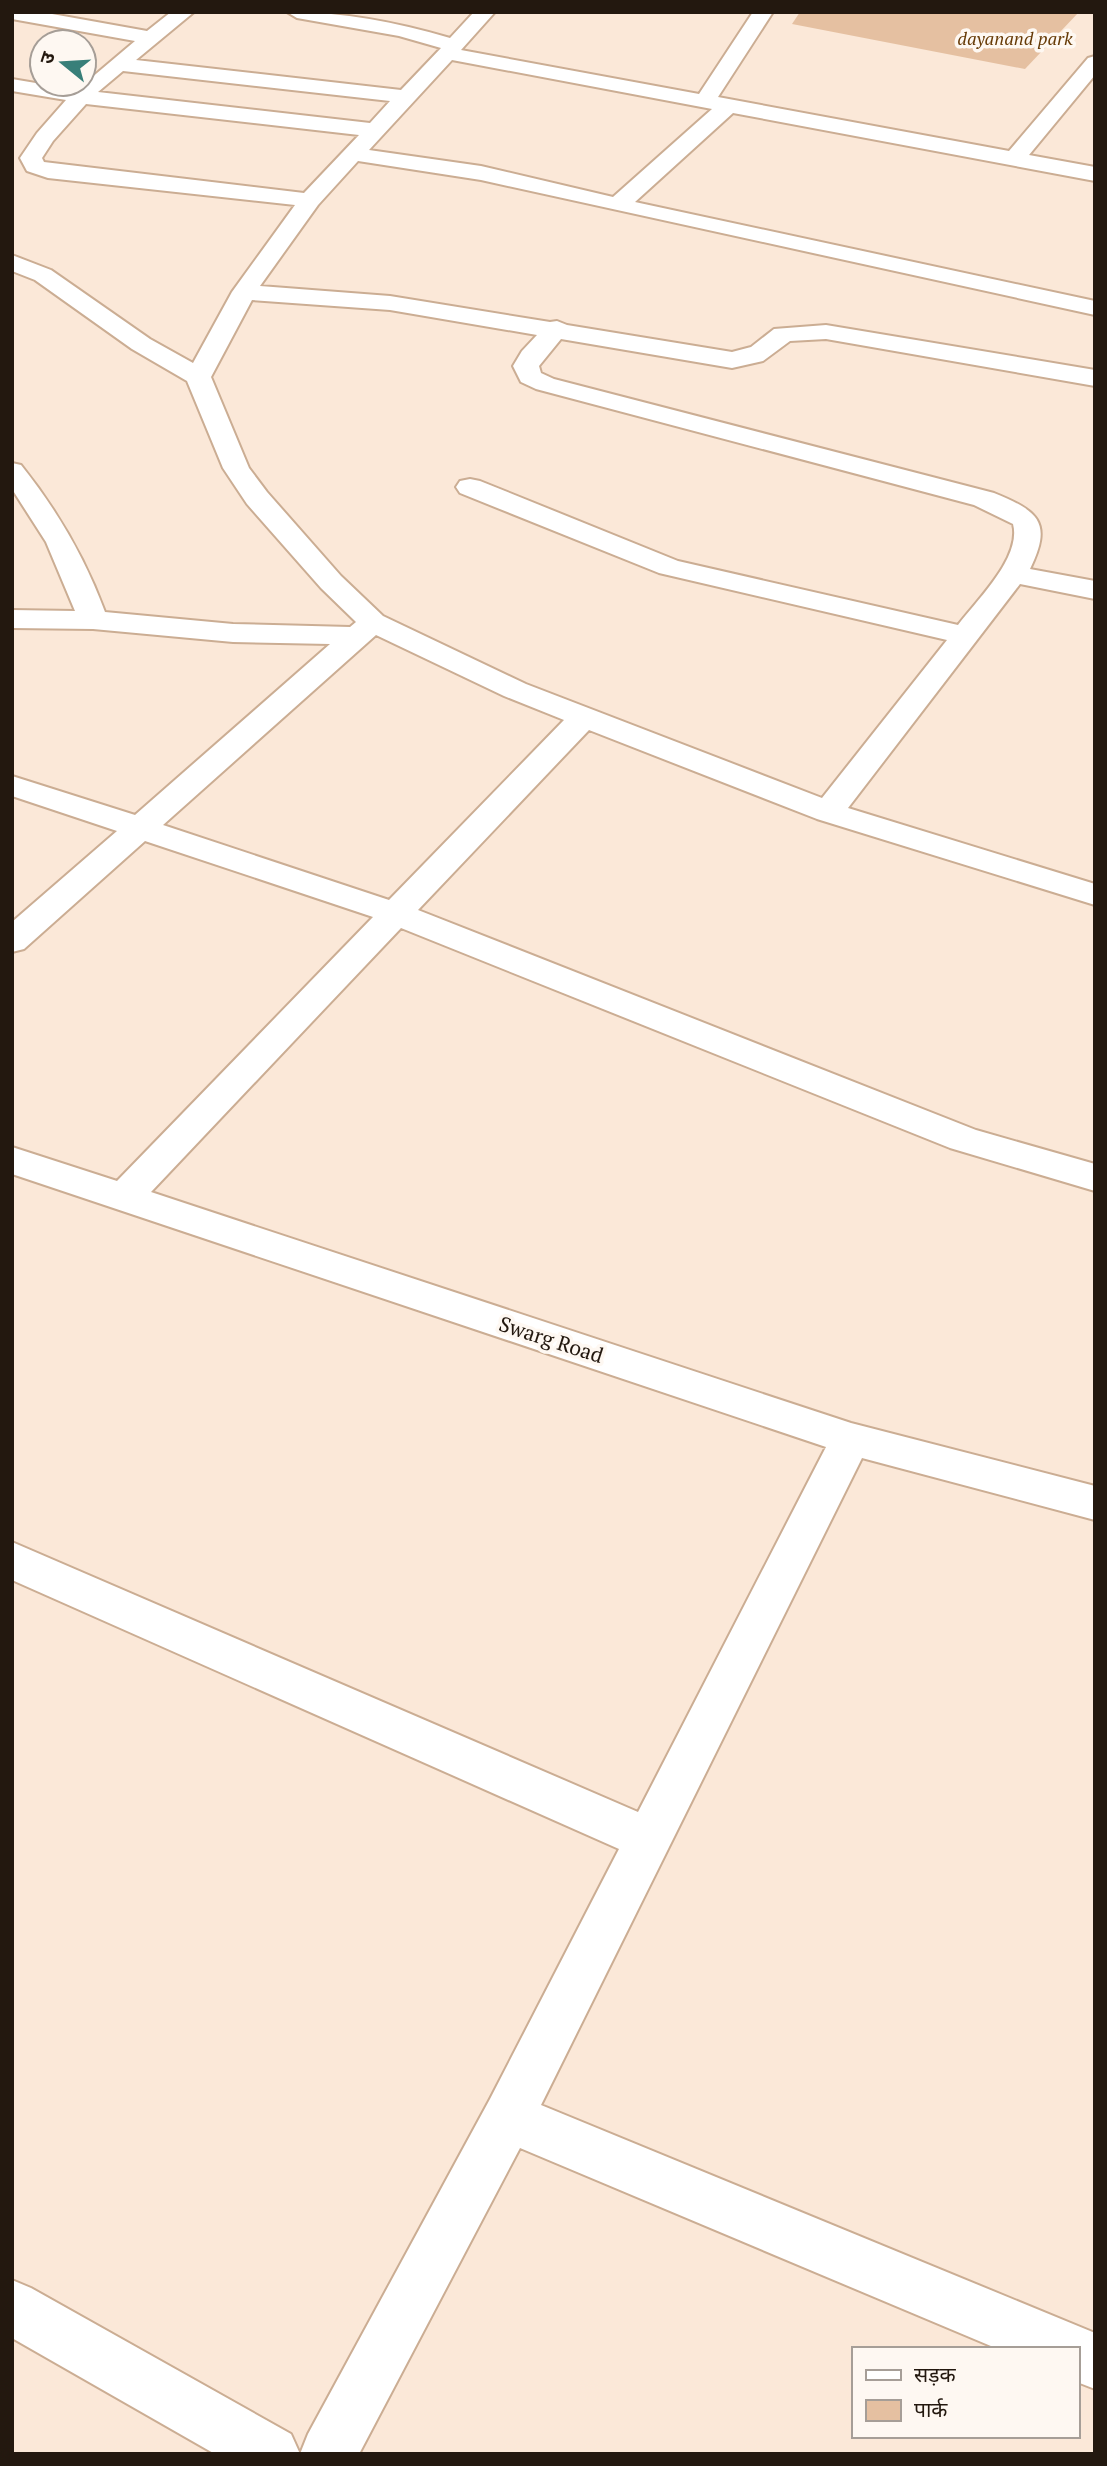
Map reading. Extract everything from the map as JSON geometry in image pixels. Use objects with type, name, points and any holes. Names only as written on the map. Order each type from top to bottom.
[{"type":"street","points":[[98,84],[184,12]]},
{"type":"street","points":[[297,12],[401,30],[451,49],[705,101],[1095,174]]},
{"type":"street","points":[[198,377],[244,292],[310,200],[485,12]]},
{"type":"street","points":[[705,101],[763,12]]},
{"type":"street","points":[[12,13],[152,38]]},
{"type":"street","points":[[1014,159],[1095,62]]},
{"type":"street","points":[[120,64],[406,97]]},
{"type":"street","points":[[82,98],[31,158],[35,166],[48,171],[310,200]]},
{"type":"street","points":[[92,98],[374,130]]},
{"type":"street","points":[[618,205],[729,105]]},
{"type":"street","points":[[24,131],[49,134]]},
{"type":"street","points":[[353,154],[481,173],[1095,307]]},
{"type":"street","points":[[12,262],[43,275],[141,344],[198,377],[236,468],[257,498],[323,573],[365,629]]},
{"type":"street","points":[[244,292],[390,303],[557,328],[732,360],[751,358],[766,350],[783,334],[826,332],[1095,378]]},
{"type":"street","points":[[557,328],[531,356],[526,366],[530,377],[545,384],[984,499],[1013,510],[1026,521],[1030,535],[1013,574],[828,812]]},
{"type":"street","points":[[12,471],[66,550],[78,575],[93,620]]},
{"type":"street","points":[[470,487],[669,567],[965,635]]},
{"type":"street","points":[[1013,574],[1095,590]]},
{"type":"street","points":[[12,619],[93,620],[200,631],[365,629],[583,718],[828,812],[1095,895]]},
{"type":"street","points":[[12,941],[365,629]]},
{"type":"street","points":[[124,1197],[583,718]]},
{"type":"street","points":[[12,785],[394,913],[963,1139],[1095,1178]]},
{"type":"street","name":"Swarg Road","points":[[12,1160],[851,1439],[1095,1503]]},
{"type":"street","points":[[328,2454],[508,2117],[851,1439]]},
{"type":"street","points":[[12,1560],[648,1839]]},
{"type":"street","points":[[508,2117],[1060,2347]]},
{"type":"street","points":[[12,2307],[271,2454]]},
{"type":"green space","name":"dayanand park","points":[[800,12],[1079,12],[1025,69],[792,24]]}]
